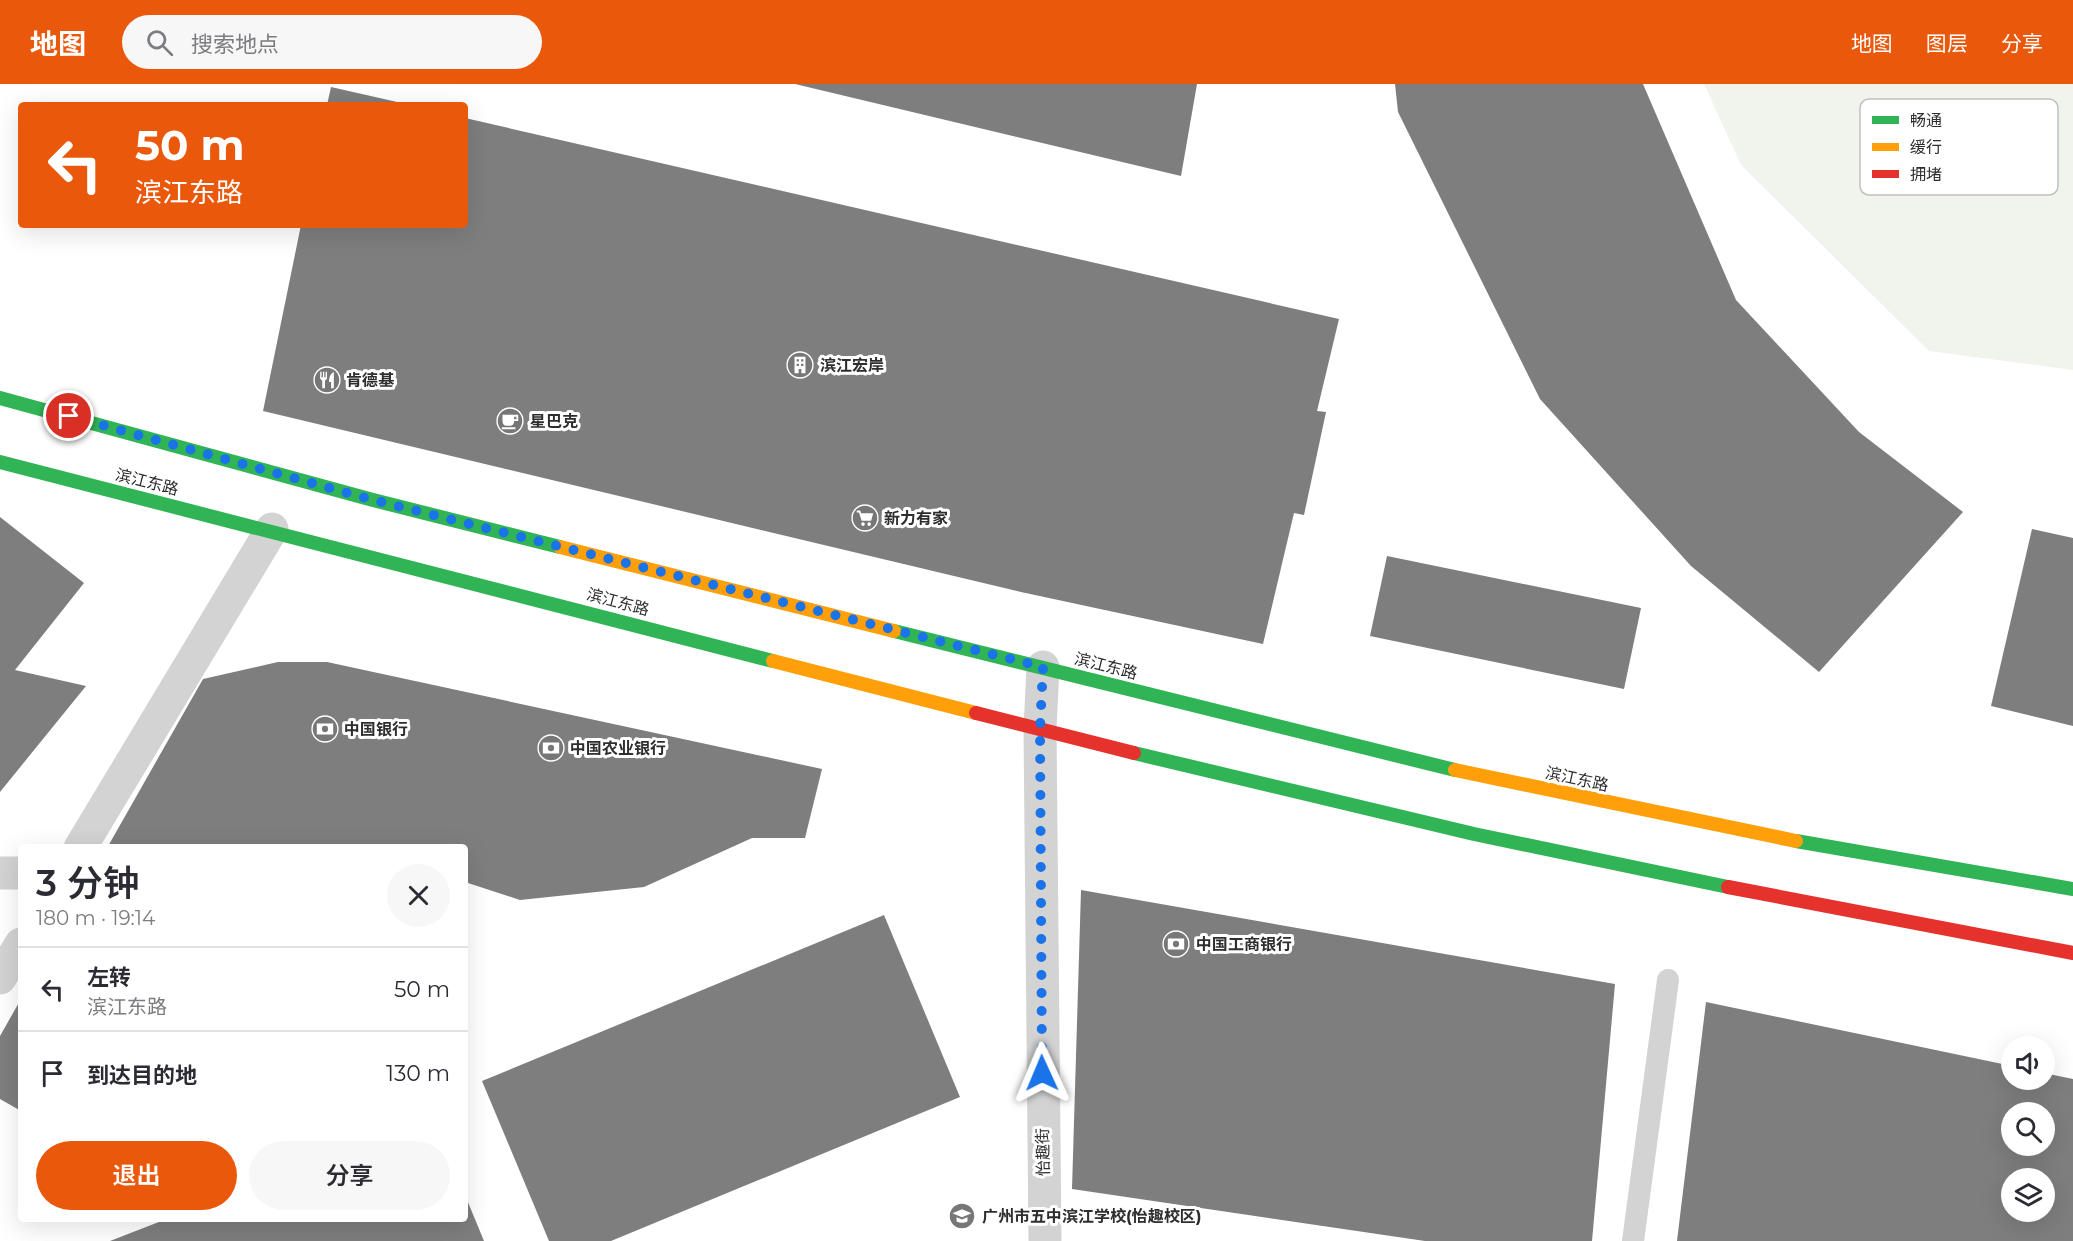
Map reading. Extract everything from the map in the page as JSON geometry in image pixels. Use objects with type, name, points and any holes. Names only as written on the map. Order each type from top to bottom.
[{"type":"main road","name":"滨江东路","points":[[0,398],[373,500],[1438,767],[1794,841],[2073,889]]},
{"type":"main road","name":"滨江东路","points":[[0,462],[1279,789],[1511,842],[1781,898],[2073,953]]},
{"type":"street","points":[[82,844],[272,530]]},
{"type":"street","name":"怡趣街","points":[[1043,667],[1040,729],[1045,1241]]},
{"type":"street","points":[[0,873],[18,873]]},
{"type":"street","points":[[0,978],[18,949]]},
{"type":"lane","points":[[1632,1241],[1668,980]]},
{"type":"shaded area","points":[[1704,84],[2073,84],[2073,370],[1929,351],[1741,165]]},
{"type":"building","points":[[795,84],[1197,84],[1181,176]]},
{"type":"building","points":[[1395,84],[1643,84],[1736,300],[1859,432],[1963,512],[1819,672],[1691,566],[1540,399],[1398,112]]},
{"type":"building","points":[[331,87],[397,102],[328,102]]},
{"type":"building","name":"滨江宏岸","points":[[468,119],[1339,319],[1317,411],[1326,412],[1304,515],[1294,513],[1263,644],[1021,592],[263,411],[300,228],[468,228]]},
{"type":"building","points":[[0,517],[84,583],[15,670],[86,686],[0,792]]},
{"type":"building","points":[[2032,529],[2073,538],[2073,726],[1991,706]]},
{"type":"building","points":[[1387,556],[1641,608],[1624,689],[1370,636]]},
{"type":"building","points":[[278,662],[327,662],[822,769],[805,838],[752,838],[644,887],[520,900],[468,883],[468,844],[109,844],[203,679]]},
{"type":"building","points":[[1081,890],[1615,984],[1592,1241],[1425,1241],[1072,1189]]},
{"type":"building","points":[[884,915],[960,1097],[611,1241],[549,1241],[482,1081]]},
{"type":"building","points":[[1706,1002],[2001,1064],[2001,1090],[2055,1090],[2055,1075],[2073,1079],[2073,1241],[1677,1241]]},
{"type":"building","points":[[18,1004],[18,1109],[0,1099],[0,1036]]},
{"type":"building","points":[[468,1202],[484,1241],[110,1241],[159,1222],[468,1222]]},
{"type":"traffic: fast","points":[[0,398],[373,500],[560,547]]},
{"type":"traffic: fast","points":[[0,462],[773,661]]},
{"type":"traffic: fast","points":[[894,631],[1455,770]]},
{"type":"traffic: fast","points":[[1134,753],[1474,834],[1728,887]]},
{"type":"traffic: fast","points":[[1796,841],[2073,889]]},
{"type":"traffic: slow","points":[[560,547],[894,631]]},
{"type":"traffic: slow","points":[[773,661],[976,713]]},
{"type":"traffic: slow","points":[[1455,770],[1796,841]]},
{"type":"traffic: jam","points":[[976,713],[1134,753]]},
{"type":"traffic: jam","points":[[1728,887],[2073,953]]},
{"type":"place","name":"滨江宏岸","points":[[800,365]]},
{"type":"place","name":"肯德基","points":[[327,380]]},
{"type":"place","name":"星巴克","points":[[510,421]]},
{"type":"place","name":"新力有家","points":[[865,518]]},
{"type":"place","name":"中国银行","points":[[325,729]]},
{"type":"place","name":"中国农业银行","points":[[551,748]]},
{"type":"place","name":"中国工商银行","points":[[1176,944]]},
{"type":"place","name":"广州市五中滨江学校(怡趣校区)","points":[[962,1216]]},
{"type":"route","points":[[69,416],[373,500],[1043,667],[1040,729],[1042,1073]]}]
